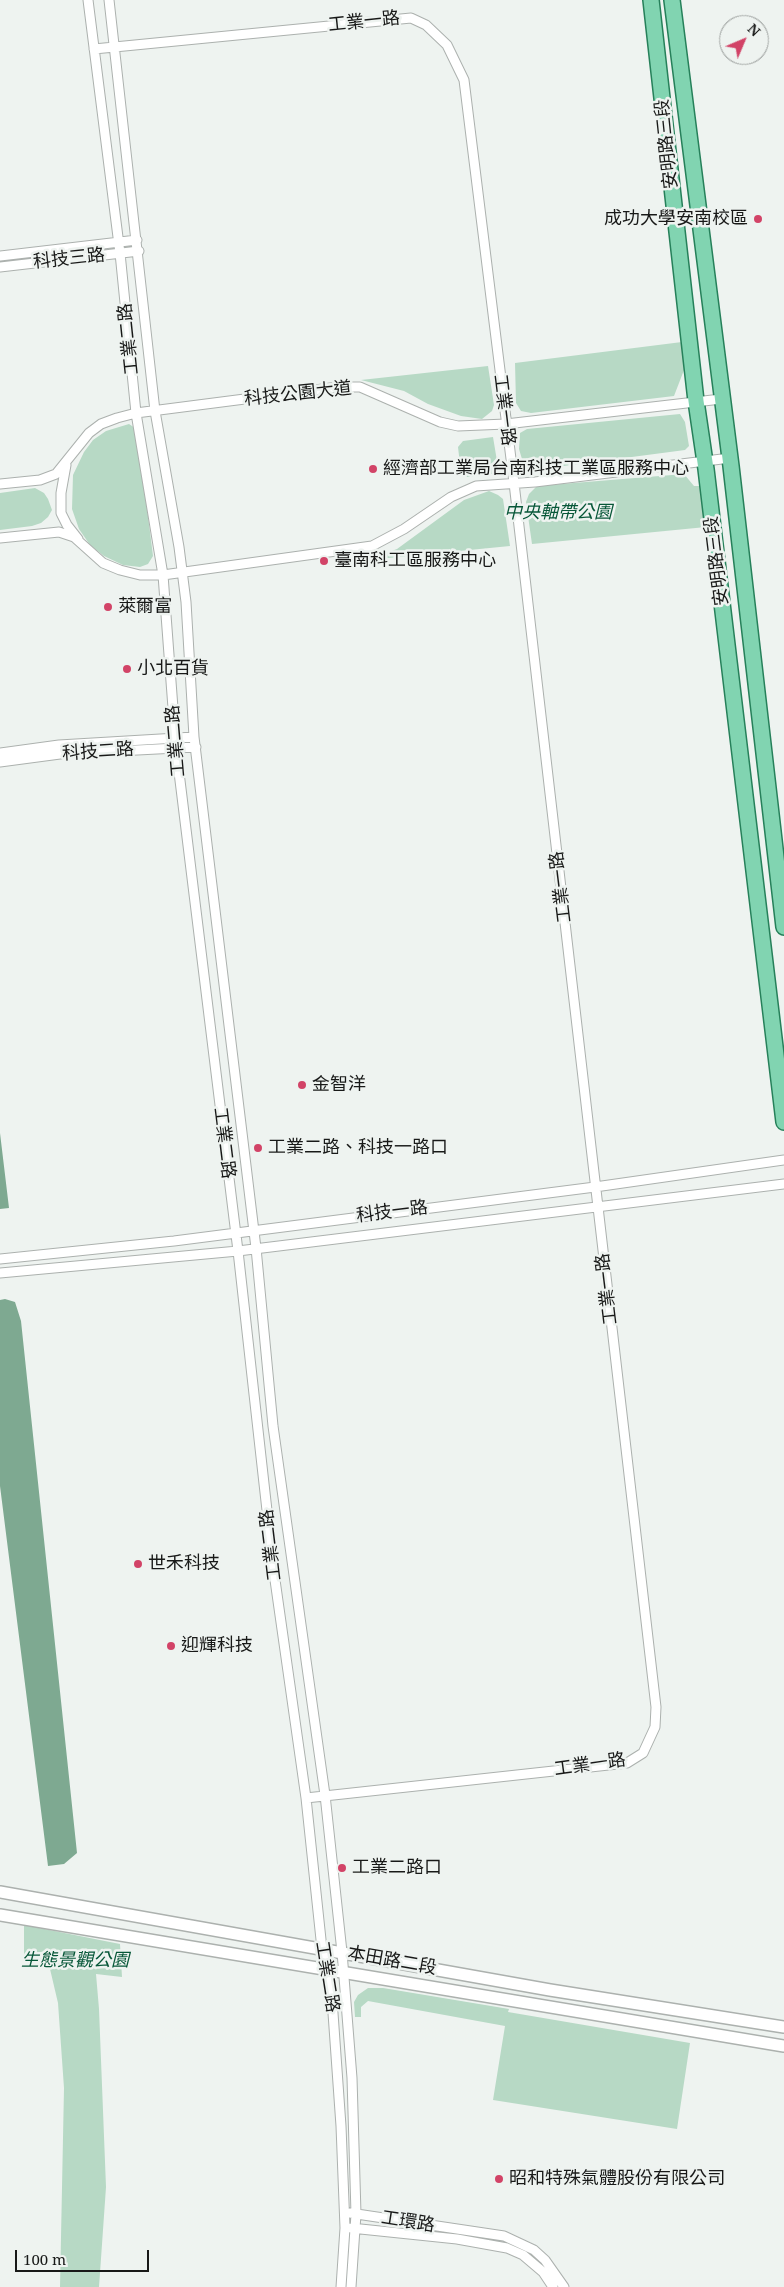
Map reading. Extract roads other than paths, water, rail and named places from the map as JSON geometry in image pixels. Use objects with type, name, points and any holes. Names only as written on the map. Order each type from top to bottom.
[{"type":"main road","name":"安明路三段","points":[[651,0],[696,401],[705,460],[784,1122]]},
{"type":"main road","name":"安明路三段","points":[[672,0],[721,399],[730,458],[784,926]]},
{"type":"street","name":"工業二路","points":[[88,0],[119,243],[136,413],[163,575],[176,743],[238,1251],[274,1574],[306,1798],[322,1949],[332,1999],[345,2213],[350,2228],[351,2287]]},
{"type":"street","name":"工業二路","points":[[109,0],[138,240],[155,411],[182,573],[194,737],[254,1230],[273,1426],[325,1796],[342,1952],[353,2123],[356,2214],[350,2228],[341,2287]]},
{"type":"street","name":"工業一路","points":[[94,49],[411,18],[426,25],[447,45],[464,80],[514,483],[656,1706],[655,1727],[643,1753],[627,1764],[306,1798]]},
{"type":"street","name":"科技三路","points":[[0,256],[138,240]]},
{"type":"street","name":"科技三路","points":[[0,267],[139,251]]},
{"type":"street","name":"科技公園大道","points":[[0,484],[40,480],[56,474],[89,433],[101,424],[136,413],[338,387],[360,387],[440,422],[458,426],[506,424],[721,399]]},
{"type":"street","name":"科技公園大道","points":[[0,538],[59,532],[74,537],[103,563],[120,570],[140,575],[182,573],[372,546],[404,529],[464,490],[476,486],[535,482],[730,458]]},
{"type":"street","name":"科技公園大道","points":[[66,462],[61,492],[61,513],[67,526],[88,551]]},
{"type":"street","name":"科技二路","points":[[0,762],[60,754],[176,743],[194,737]]},
{"type":"street","name":"科技二路","points":[[0,753],[59,745],[176,743],[196,747]]},
{"type":"street","name":"科技一路","points":[[0,1259],[235,1233],[595,1187],[784,1160]]},
{"type":"street","name":"科技一路","points":[[0,1273],[238,1251],[784,1184]]},
{"type":"street","name":"本田路二段","points":[[0,1892],[550,1990],[784,2027]]},
{"type":"street","name":"本田路二段","points":[[0,1915],[784,2046]]},
{"type":"street","points":[[341,2123],[353,2123]]},
{"type":"street","name":"工環路","points":[[345,2213],[504,2236],[534,2250],[545,2260],[564,2287]]},
{"type":"street","name":"工環路","points":[[350,2228],[469,2241],[506,2248],[523,2256],[543,2272],[553,2287]]},
{"type":"street","points":[[469,2241],[470,2231]]},
{"type":"place","name":"成功大學安南校區","points":[[758,219]]},
{"type":"place","name":"經濟部工業局台南科技工業區服務中心","points":[[373,469]]},
{"type":"place","name":"臺南科工區服務中心","points":[[324,561]]},
{"type":"place","name":"萊爾富","points":[[108,607]]},
{"type":"place","name":"小北百貨","points":[[127,669]]},
{"type":"place","name":"金智洋","points":[[302,1085]]},
{"type":"place","name":"工業二路、科技一路口","points":[[258,1148]]},
{"type":"place","name":"世禾科技","points":[[138,1564]]},
{"type":"place","name":"迎輝科技","points":[[171,1646]]},
{"type":"place","name":"工業二路口","points":[[342,1868]]},
{"type":"place","name":"昭和特殊氣體股份有限公司","points":[[499,2179]]},
{"type":"park label","name":"中央軸帶公園","points":[[558,513]]},
{"type":"park label","name":"生態景觀公園","points":[[75,1961]]}]
